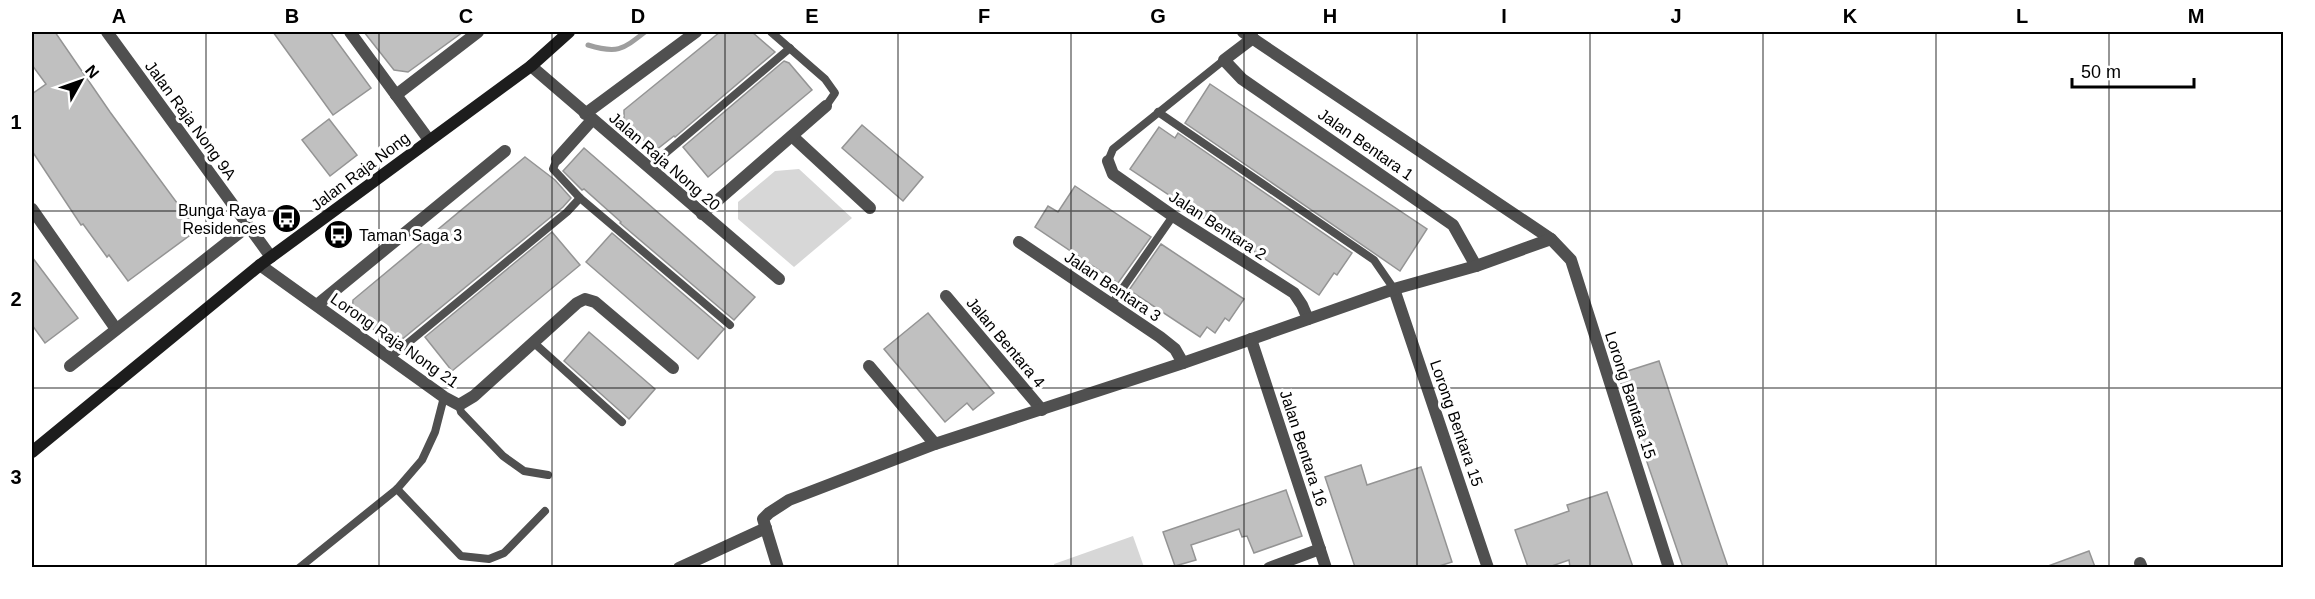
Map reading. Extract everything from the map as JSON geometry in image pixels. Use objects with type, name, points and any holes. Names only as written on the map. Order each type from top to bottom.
[{"type":"main road","name":"Jalan Raja Nong","points":[[32,452],[260,265],[531,66],[569,32]]},
{"type":"street","name":"Jalan Raja Nong 9A","points":[[107,32],[271,257]]},
{"type":"street","points":[[350,32],[429,140]]},
{"type":"street","points":[[396,95],[478,32]]},
{"type":"street","points":[[557,159],[589,117],[696,32]]},
{"type":"street","points":[[1224,60],[1248,35]]},
{"type":"street","name":"Lorong Bantara 15","points":[[1248,35],[1551,239],[1571,260],[1669,567]]},
{"type":"street","name":"Jalan Bentara 1","points":[[1224,60],[1242,79],[1453,225],[1476,267]]},
{"type":"street","name":"Jalan Raja Nong 20","points":[[531,66],[779,279]]},
{"type":"street","points":[[702,214],[826,106]]},
{"type":"street","points":[[792,136],[870,208]]},
{"type":"street","points":[[317,305],[505,151]]},
{"type":"street","name":"Jalan Bentara 2","points":[[1108,161],[1113,174],[1173,216],[1293,293],[1308,319]]},
{"type":"street","points":[[32,210],[116,330]]},
{"type":"street","points":[[70,366],[248,226]]},
{"type":"street","points":[[778,567],[765,524],[769,513],[789,500],[935,444],[1183,363],[1394,289],[1476,267],[1551,239]]},
{"type":"street","name":"Jalan Bentara 3","points":[[1019,242],[1167,343],[1183,363]]},
{"type":"street","name":"Lorong Raja Nong 21","points":[[260,265],[444,397],[459,405],[474,396],[577,303],[585,299],[595,302],[673,368]]},
{"type":"street","name":"Lorong Bentara 15","points":[[1394,289],[1488,567]]},
{"type":"street","name":"Jalan Bentara 4","points":[[946,296],[1042,410]]},
{"type":"street","name":"Jalan Bentara 16","points":[[1251,339],[1326,567]]},
{"type":"street","points":[[869,366],[935,444]]},
{"type":"street","points":[[679,567],[765,524]]},
{"type":"street","points":[[1269,567],[1320,549]]},
{"type":"lane","points":[[771,32],[825,79],[835,93],[826,106]]},
{"type":"lane","points":[[648,168],[790,48]]},
{"type":"lane","points":[[1108,161],[1113,150],[1224,60]]},
{"type":"lane","points":[[1158,112],[1374,260],[1394,289]]},
{"type":"lane","points":[[557,159],[553,169],[580,198],[730,326]]},
{"type":"lane","points":[[391,357],[558,219],[580,198]]},
{"type":"lane","points":[[1112,305],[1173,216]]},
{"type":"lane","points":[[533,342],[622,422]]},
{"type":"lane","points":[[299,567],[397,489],[422,460],[435,432],[444,397]]},
{"type":"lane","points":[[459,405],[461,412],[503,456],[524,471],[548,475]]},
{"type":"lane","points":[[397,489],[460,556],[489,559],[504,553],[545,511]]},
{"type":"shaded area","points":[[799,169],[852,218],[794,267],[738,219],[738,202],[775,171]]},
{"type":"shaded area","points":[[1133,536],[1144,567],[1055,567],[1054,564]]},
{"type":"building","points":[[32,32],[55,32],[110,112],[197,230],[128,281],[83,224],[81,225],[32,151],[32,94],[46,84],[32,65]]},
{"type":"building","points":[[273,32],[330,32],[371,88],[333,115]]},
{"type":"building","points":[[364,32],[463,32],[408,72],[394,70]]},
{"type":"building","points":[[720,32],[752,32],[775,52],[675,137],[656,150],[624,124],[624,110]]},
{"type":"building","points":[[784,61],[789,63],[812,90],[708,177],[683,147]]},
{"type":"building","points":[[1210,84],[1427,229],[1400,271],[1185,123]]},
{"type":"building","points":[[329,119],[357,155],[330,176],[302,140]]},
{"type":"building","points":[[862,125],[923,177],[903,201],[842,148]]},
{"type":"building","points":[[1159,127],[1175,138],[1178,133],[1352,253],[1319,295],[1130,169]]},
{"type":"building","points":[[584,148],[755,297],[734,320],[620,223],[584,189],[582,190],[563,171]]},
{"type":"building","points":[[525,157],[555,180],[571,198],[563,207],[395,345],[352,314],[353,300]]},
{"type":"building","points":[[1075,186],[1151,237],[1118,283],[1035,227],[1048,206],[1058,212]]},
{"type":"building","points":[[552,232],[580,265],[452,371],[425,337]]},
{"type":"building","points":[[612,233],[724,329],[698,359],[586,262]]},
{"type":"building","points":[[1161,244],[1244,299],[1229,321],[1225,318],[1215,333],[1207,327],[1200,337],[1129,290]]},
{"type":"building","points":[[32,257],[78,318],[45,343],[32,325]]},
{"type":"building","points":[[928,313],[994,393],[973,410],[967,403],[945,422],[884,349]]},
{"type":"building","points":[[589,332],[655,389],[629,419],[564,361]]},
{"type":"building","points":[[1659,361],[1728,567],[1683,567],[1635,427],[1618,374]]},
{"type":"building","points":[[1361,465],[1367,485],[1421,467],[1452,562],[1436,567],[1355,567],[1325,477]]},
{"type":"building","points":[[1286,490],[1302,536],[1254,553],[1247,536],[1242,537],[1239,529],[1191,545],[1196,560],[1175,566],[1163,532]]},
{"type":"building","points":[[1607,492],[1633,567],[1570,567],[1569,560],[1549,567],[1528,567],[1515,530],[1569,511],[1567,505]]},
{"type":"building","points":[[2089,551],[2095,567],[2048,566]]},
{"type":"waterway","points":[[588,45],[619,49],[645,32]]},
{"type":"place","name":"Bunga Raya Residences","points":[[287,219]]},
{"type":"place","name":"Taman Saga 3","points":[[338,235]]}]
